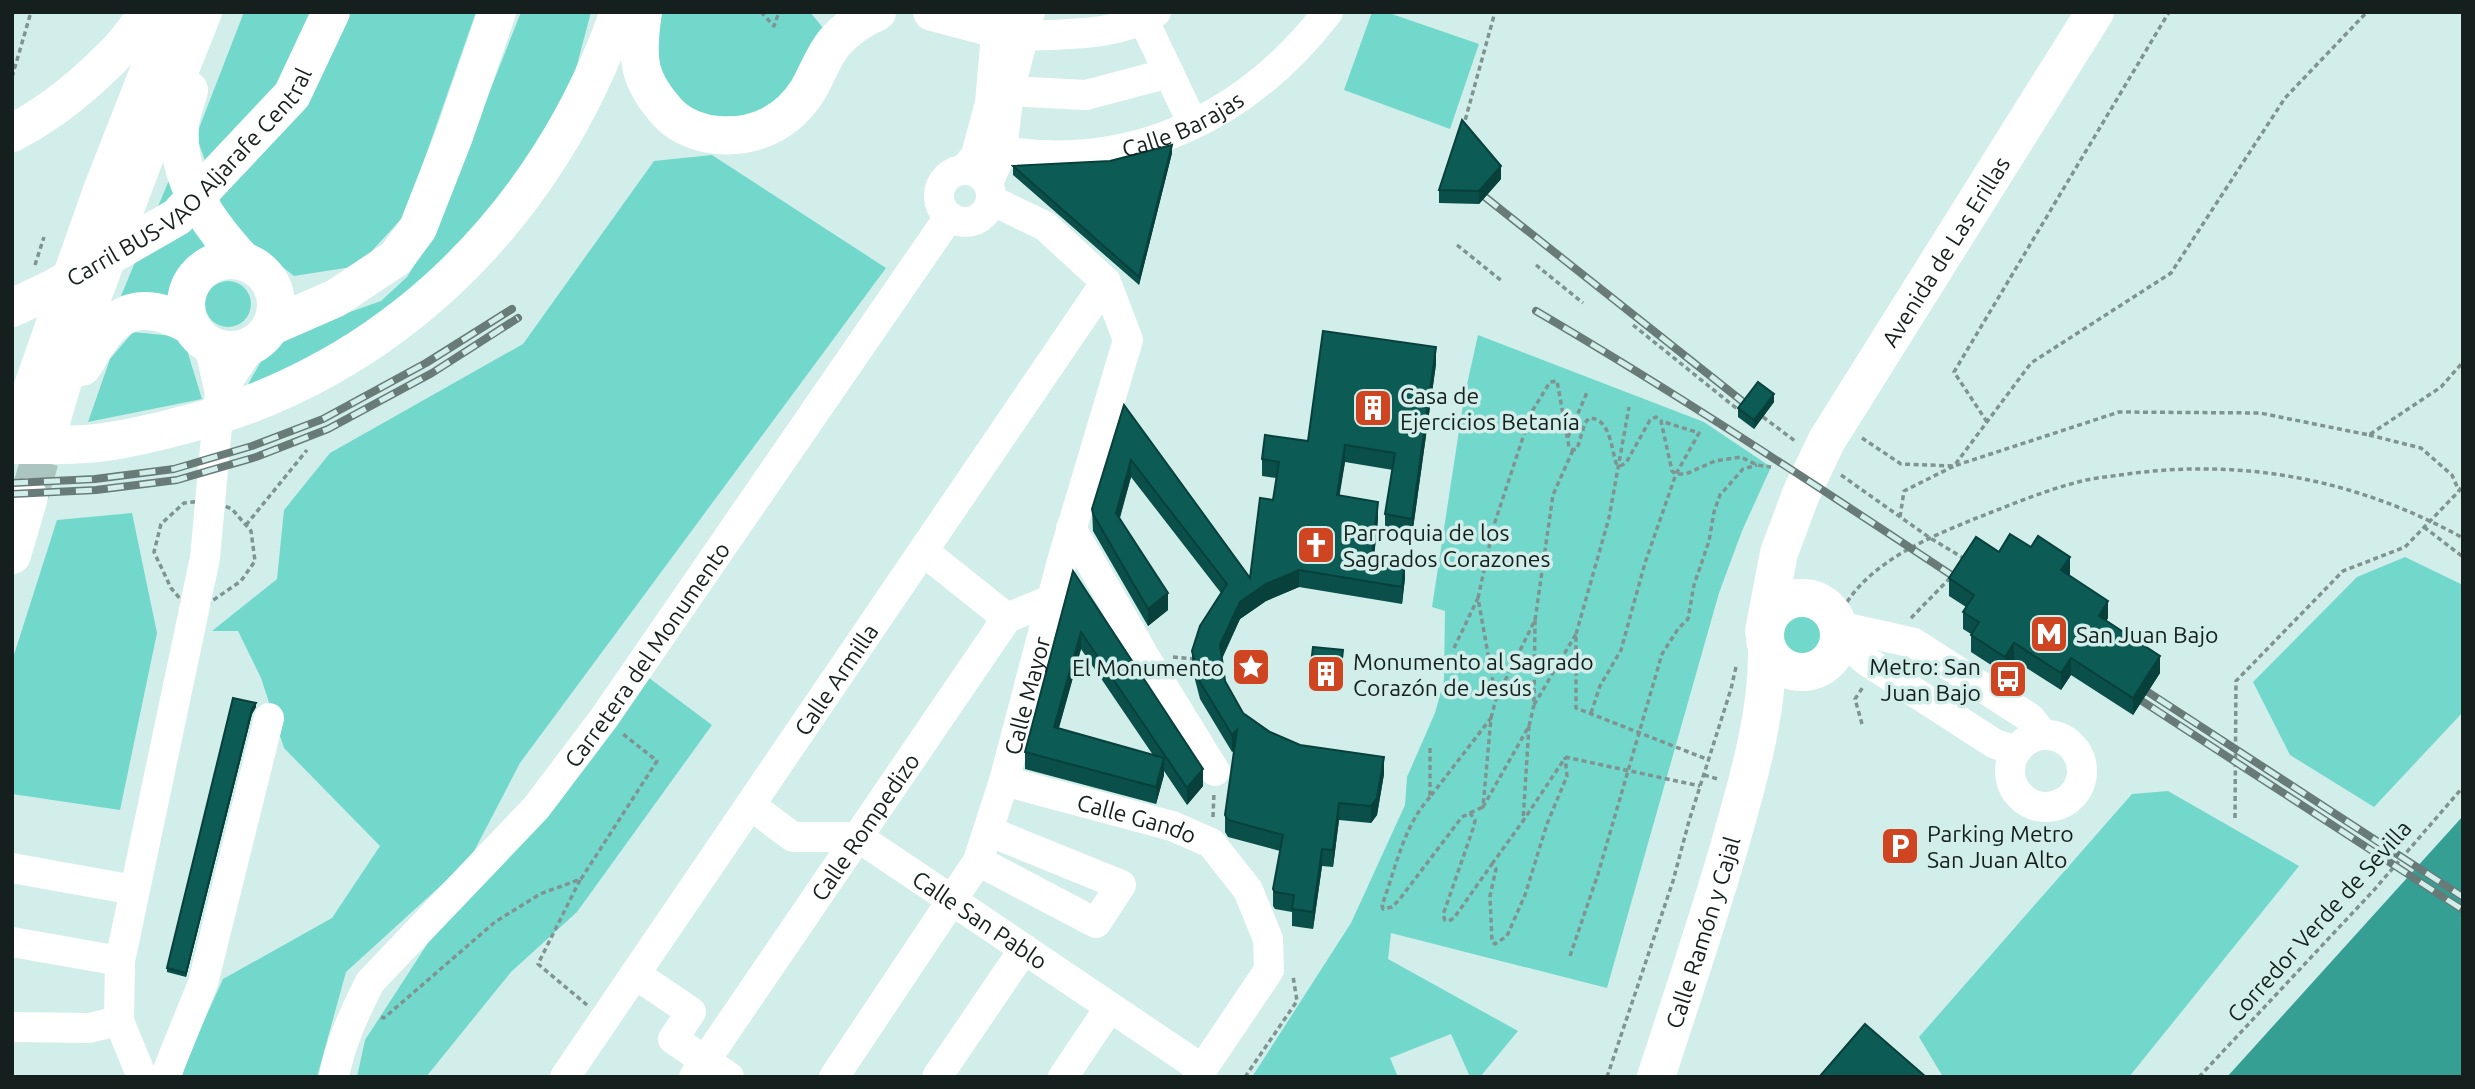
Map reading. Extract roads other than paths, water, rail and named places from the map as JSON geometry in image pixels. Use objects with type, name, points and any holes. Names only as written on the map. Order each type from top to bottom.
[{"type":"main road","points":[[12,133],[63,101],[93,77],[122,47],[149,12]]},
{"type":"main road","name":"Carril BUS-VAO Aljarafe Central","points":[[12,308],[51,289],[177,217],[292,95],[331,12]]},
{"type":"main road","points":[[36,420],[87,361],[100,338],[114,322],[131,312],[149,309],[176,317],[223,350],[238,350],[337,298],[396,258],[418,228],[454,136],[497,12]]},
{"type":"main road","points":[[643,12],[640,65],[651,94],[674,118],[702,134],[733,136],[763,131],[791,112],[808,90],[833,45],[855,23],[877,12]]},
{"type":"main road","points":[[932,12],[1019,23]]},
{"type":"main road","name":"Avenida de Las Erillas","points":[[1756,648],[1779,553],[1801,494],[1818,459],[2095,12]]},
{"type":"main road","points":[[189,20],[192,81],[180,126],[182,159],[195,198],[219,234],[256,271],[276,296],[276,311],[262,336]]},
{"type":"main road","points":[[36,420],[142,164],[189,20]]},
{"type":"main road","points":[[36,420],[101,193],[189,20]]},
{"type":"main road","points":[[36,420],[98,443],[150,433],[207,419],[258,401],[340,361],[375,339],[464,265],[507,218],[558,145],[610,24]]},
{"type":"main road","points":[[200,336],[186,309],[187,292],[195,276],[217,262],[225,260],[256,271],[287,290],[337,298]]},
{"type":"main road","name":"Avenida de Las Erillas","points":[[1801,494],[1797,547],[1802,573],[1839,639]]},
{"type":"main road","points":[[12,555],[29,497]]},
{"type":"main road","points":[[1803,597],[1839,639],[1807,673],[1794,672],[1783,667],[1756,648],[1773,611],[1782,603],[1803,597]]},
{"type":"main road","name":"Calle Ramón y Cajal","points":[[1656,1077],[1708,919],[1747,787],[1779,704],[1795,682],[1839,639]]},
{"type":"main road","name":"Calle Ramón y Cajal","points":[[1747,787],[1768,680],[1756,648]]},
{"type":"street","name":"Calle Barajas","points":[[1002,151],[1020,154],[1099,153],[1158,140],[1248,94],[1303,44],[1328,12]]},
{"type":"street","points":[[1019,23],[1083,34],[1150,16],[1169,73],[1193,124]]},
{"type":"street","points":[[981,184],[1002,151],[1019,23]]},
{"type":"street","points":[[1019,23],[995,46],[990,103],[976,155],[981,184],[987,211],[970,222],[959,222],[949,218],[940,207],[938,194],[942,181],[952,172],[981,184],[1045,226],[1106,282]]},
{"type":"street","points":[[1009,91],[1086,95],[1169,73]]},
{"type":"street","name":"Carretera del Monumento","points":[[334,1077],[356,1009],[370,982],[536,808],[604,718],[949,218]]},
{"type":"street","name":"Calle Mayor","points":[[834,1077],[978,861],[1004,781],[1071,528],[1128,340],[1106,282]]},
{"type":"street","name":"Calle Armilla","points":[[565,1077],[1106,282]]},
{"type":"street","points":[[142,1077],[120,1021],[120,961],[205,558],[220,393],[200,336]]},
{"type":"street","points":[[220,393],[262,336]]},
{"type":"street","points":[[1071,528],[1143,654],[1215,771]]},
{"type":"street","points":[[923,551],[1007,618],[1051,600]]},
{"type":"street","name":"Calle Rompedizo","points":[[709,1071],[858,837],[1007,618]]},
{"type":"street","points":[[1839,639],[1914,643],[2030,718],[2017,747],[1839,639]]},
{"type":"street","points":[[165,1077],[203,983],[269,718]]},
{"type":"street","name":"Calle Gando","points":[[1004,781],[1172,826],[1212,844],[1248,890],[1268,939],[1269,970],[1199,1073]]},
{"type":"street","points":[[750,805],[793,837],[858,837]]},
{"type":"street","points":[[978,861],[1096,923],[1121,885],[988,831]]},
{"type":"street","name":"Calle San Pablo","points":[[858,837],[1110,1007],[1199,1073]]},
{"type":"street","points":[[12,868],[134,890]]},
{"type":"street","points":[[12,942],[120,961]]},
{"type":"street","points":[[937,1077],[1024,949]]},
{"type":"street","points":[[635,974],[691,1012],[673,1039],[709,1071]]},
{"type":"street","points":[[1063,1077],[1110,1007]]},
{"type":"street","points":[[12,1027],[89,1028],[120,1021]]},
{"type":"tunnel","points":[[29,497],[51,422]]},
{"type":"railway","points":[[1485,197],[1747,405]]},
{"type":"railway","points":[[12,483],[95,479],[174,469],[252,446],[323,419],[426,363],[512,309]]},
{"type":"railway","points":[[1536,311],[1700,411],[1968,586]]},
{"type":"railway","points":[[12,494],[96,490],[177,480],[256,457],[328,429],[432,373],[518,318]]},
{"type":"railway","points":[[2131,681],[2463,897]]},
{"type":"railway","points":[[2125,690],[2463,910]]},
{"type":"place","name":"Casa de Ejercicios Betanía","points":[[1373,408]]},
{"type":"place","name":"Parroquia de los Sagrados Corazones","points":[[1316,545]]},
{"type":"place","name":"San Juan Bajo","points":[[2049,634]]},
{"type":"place","name":"El Monumento","points":[[1251,667]]},
{"type":"place","name":"Monumento al Sagrado Corazón de Jesús","points":[[1326,674]]},
{"type":"place","name":"Metro: San Juan Bajo","points":[[2008,679]]},
{"type":"place","name":"Parking Metro San Juan Alto","points":[[1900,846]]}]
